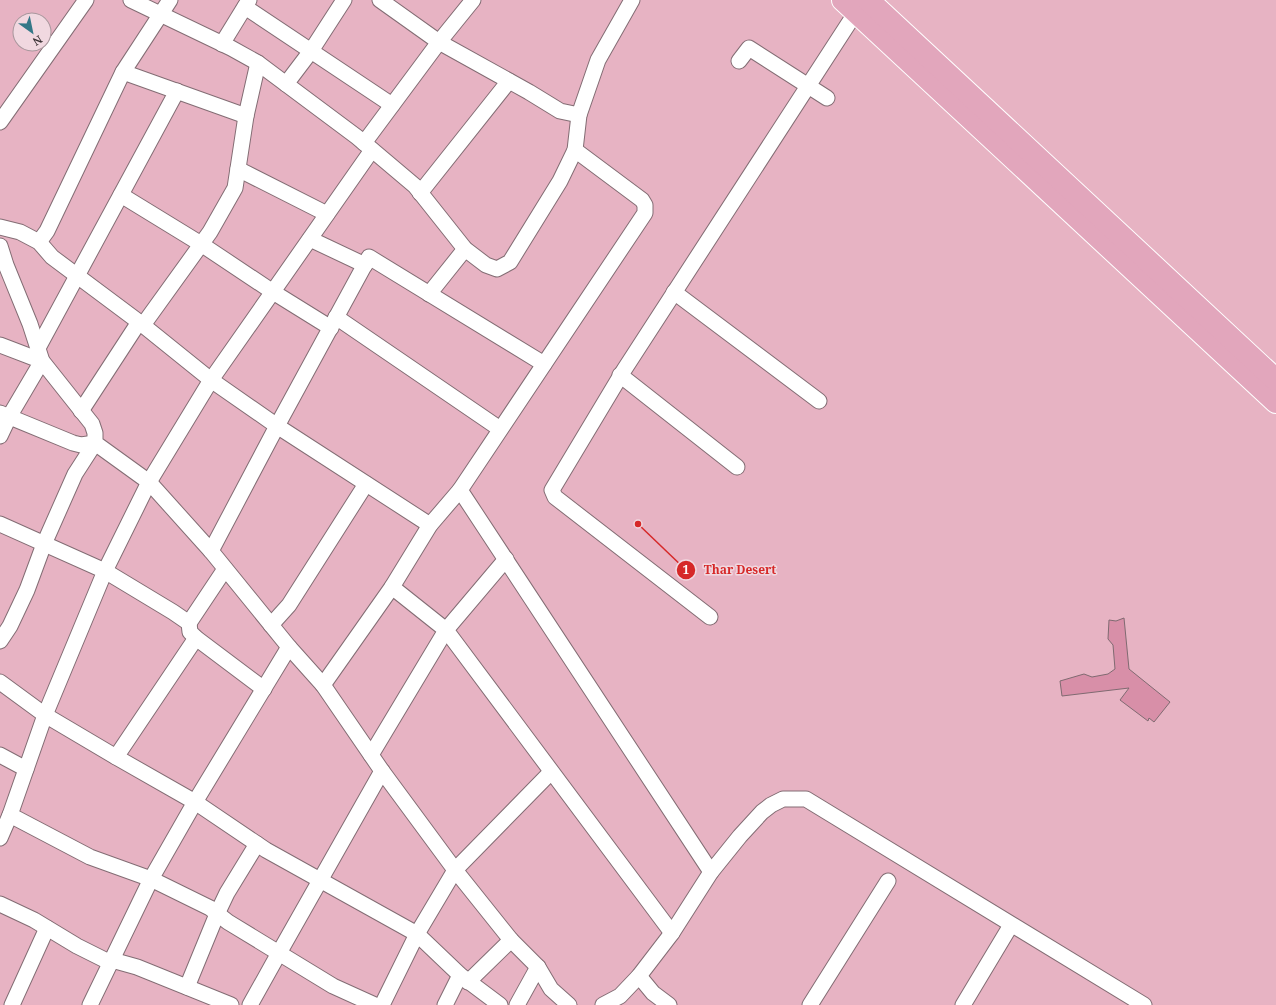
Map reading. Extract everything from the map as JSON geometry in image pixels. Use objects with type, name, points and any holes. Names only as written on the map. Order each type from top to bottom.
[{"type":"main road","points":[[855,4],[1276,380]]},
{"type":"main road","points":[[855,4],[1276,402]]},
{"type":"street","points":[[0,122],[86,0]]},
{"type":"street","points":[[131,0],[222,44],[258,64],[286,84],[368,147],[414,186],[465,248],[486,265],[497,269],[510,262],[560,181],[575,150],[579,115],[598,60],[632,0]]},
{"type":"street","points":[[39,242],[47,231],[123,72],[170,0]]},
{"type":"street","points":[[286,84],[311,51],[344,0]]},
{"type":"street","points":[[380,0],[440,42],[560,111],[579,115]]},
{"type":"street","points":[[0,838],[6,816],[26,770],[45,715],[105,571],[149,482],[211,380],[327,214],[392,106],[472,0]]},
{"type":"street","points":[[222,44],[247,4],[311,51],[392,106]]},
{"type":"street","points":[[710,617],[555,497],[552,490],[620,376],[808,86],[855,4]]},
{"type":"street","points":[[739,61],[749,48],[827,98]]},
{"type":"street","points":[[81,411],[141,323],[202,244],[235,188],[246,116],[258,64]]},
{"type":"street","points":[[123,72],[246,116]]},
{"type":"street","points":[[420,193],[509,81]]},
{"type":"street","points":[[0,436],[4,415],[40,355],[78,276],[177,91]]},
{"type":"street","points":[[323,685],[392,587],[430,525],[460,490],[645,213],[645,205],[642,200],[575,150]]},
{"type":"street","points":[[238,169],[327,214]]},
{"type":"street","points":[[121,195],[202,244],[273,292],[333,323],[500,429]]},
{"type":"street","points":[[0,227],[20,232],[39,242],[52,258],[141,323],[211,380],[277,426],[430,525]]},
{"type":"street","points":[[310,239],[365,265]]},
{"type":"street","points":[[0,246],[3,264],[30,324],[40,355],[92,424],[95,433],[95,443],[76,474],[44,544],[27,590],[10,626],[0,641]]},
{"type":"street","points":[[429,294],[465,248]]},
{"type":"street","points":[[211,551],[277,426],[369,258],[544,364]]},
{"type":"street","points":[[674,292],[819,401]]},
{"type":"street","points":[[0,345],[40,355]]},
{"type":"street","points":[[620,376],[737,468]]},
{"type":"street","points":[[4,415],[73,443],[80,445],[95,443],[149,482],[211,551],[289,647],[323,685],[382,771],[455,870],[511,940],[538,967],[551,989],[569,1005]]},
{"type":"street","points":[[271,625],[289,605],[366,484]]},
{"type":"street","points":[[460,490],[711,872]]},
{"type":"street","points":[[0,524],[105,571],[189,623]]},
{"type":"street","points":[[371,755],[446,630],[506,559]]},
{"type":"street","points":[[225,569],[189,623],[190,632],[264,689]]},
{"type":"street","points":[[392,587],[446,630],[672,934]]},
{"type":"street","points":[[116,757],[196,638]]},
{"type":"street","points":[[90,1005],[151,879],[195,802],[289,647]]},
{"type":"street","points":[[0,682],[45,715],[195,802],[256,844],[417,934],[464,979],[500,1005]]},
{"type":"street","points":[[0,755],[26,770]]},
{"type":"street","points":[[250,1005],[382,771]]},
{"type":"street","points":[[382,1005],[417,934],[455,870],[551,772]]},
{"type":"street","points":[[603,1005],[620,996],[638,976],[672,934],[711,872],[740,836],[771,805],[783,799],[806,800],[1143,1005]]},
{"type":"street","points":[[6,816],[90,856],[151,879],[210,908],[228,922],[334,986],[375,1005]]},
{"type":"street","points":[[187,987],[227,893],[256,844]]},
{"type":"street","points":[[810,1005],[888,882]]},
{"type":"street","points":[[0,904],[34,920],[77,946],[112,961],[138,967],[231,1005]]},
{"type":"street","points":[[963,1005],[1012,925]]},
{"type":"street","points":[[12,1005],[46,928]]},
{"type":"street","points":[[444,1005],[464,979],[511,940]]},
{"type":"street","points":[[517,1005],[538,967]]},
{"type":"street","points":[[638,976],[653,993],[669,1005]]},
{"type":"shaded area","points":[[0,0],[1276,0],[1276,1005],[0,1005]]},
{"type":"building","points":[[1124,618],[1129,669],[1170,702],[1154,722],[1149,718],[1148,721],[1120,700],[1129,688],[1062,696],[1060,681],[1084,674],[1092,677],[1108,674],[1115,669],[1113,645],[1108,639],[1109,620],[1116,621]]},
{"type":"place","name":"Thar Desert","points":[[638,524]]}]
